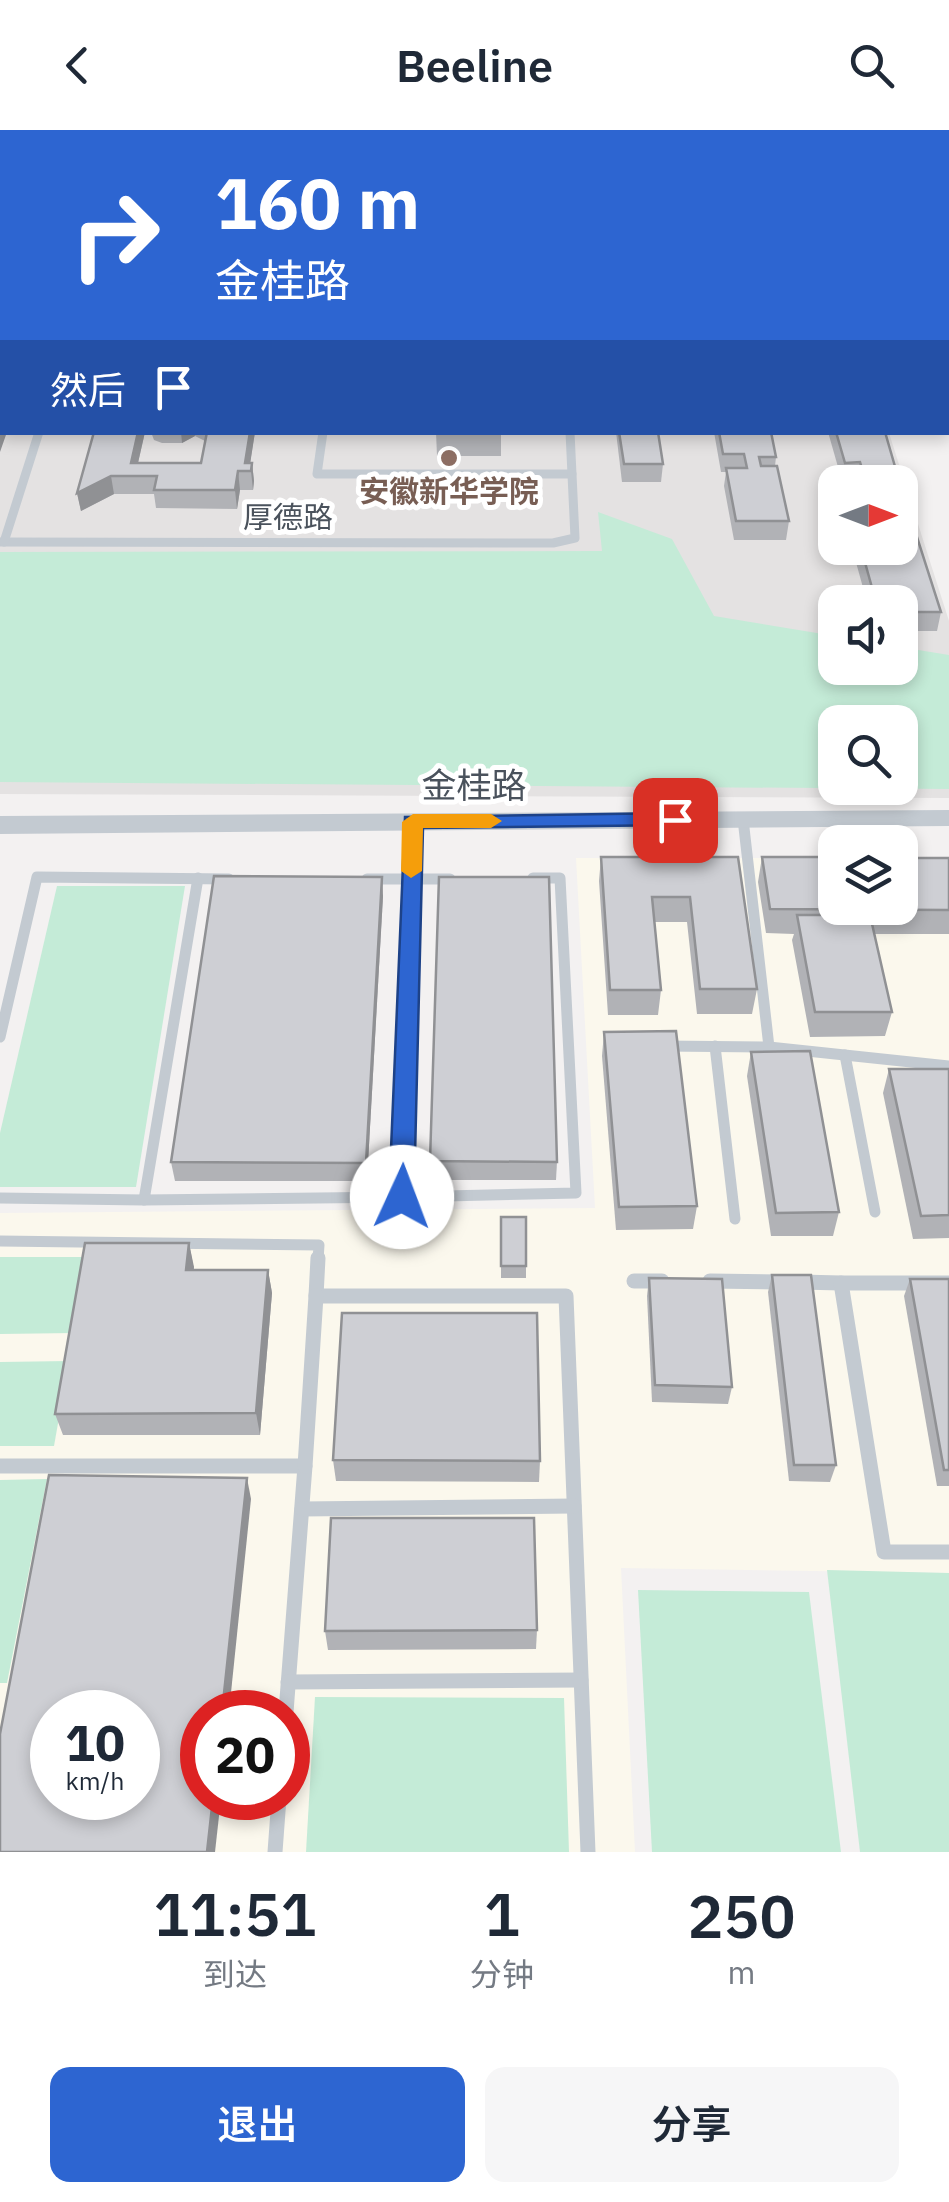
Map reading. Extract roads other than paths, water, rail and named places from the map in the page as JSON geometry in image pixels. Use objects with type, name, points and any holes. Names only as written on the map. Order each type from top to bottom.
[{"type":"street","name":"金桂路","points":[[0,825],[949,818]]},
{"type":"lane","points":[[2,542],[37,435]]},
{"type":"lane","points":[[323,435],[317,474],[572,474],[570,435]]},
{"type":"lane","name":"厚德路","points":[[2,542],[552,543],[575,538],[572,474]]},
{"type":"lane","points":[[742,819],[769,1047]]},
{"type":"lane","points":[[402,1197],[413,822]]},
{"type":"lane","points":[[0,1038],[37,878],[237,878]]},
{"type":"lane","points":[[144,1200],[198,878]]},
{"type":"lane","points":[[0,1198],[144,1200],[576,1193],[560,878],[522,878]]},
{"type":"lane","points":[[353,879],[467,879]]},
{"type":"lane","points":[[646,1046],[769,1047],[949,1066]]},
{"type":"lane","points":[[715,1046],[734,1220]]},
{"type":"lane","points":[[845,1055],[875,1212]]},
{"type":"lane","points":[[0,1241],[319,1245],[287,1690]]},
{"type":"lane","points":[[634,1280],[671,1281]]},
{"type":"lane","points":[[690,1281],[949,1284]]},
{"type":"lane","points":[[841,1283],[884,1552],[949,1552]]},
{"type":"lane","points":[[316,1296],[566,1296],[588,1852]]},
{"type":"lane","points":[[0,1466],[305,1466]]},
{"type":"lane","points":[[302,1509],[574,1506]]},
{"type":"lane","points":[[288,1682],[581,1680]]},
{"type":"lane","points":[[275,1852],[277,1820]]},
{"type":"place","name":"安徽新华学院","points":[[449,458]]}]
